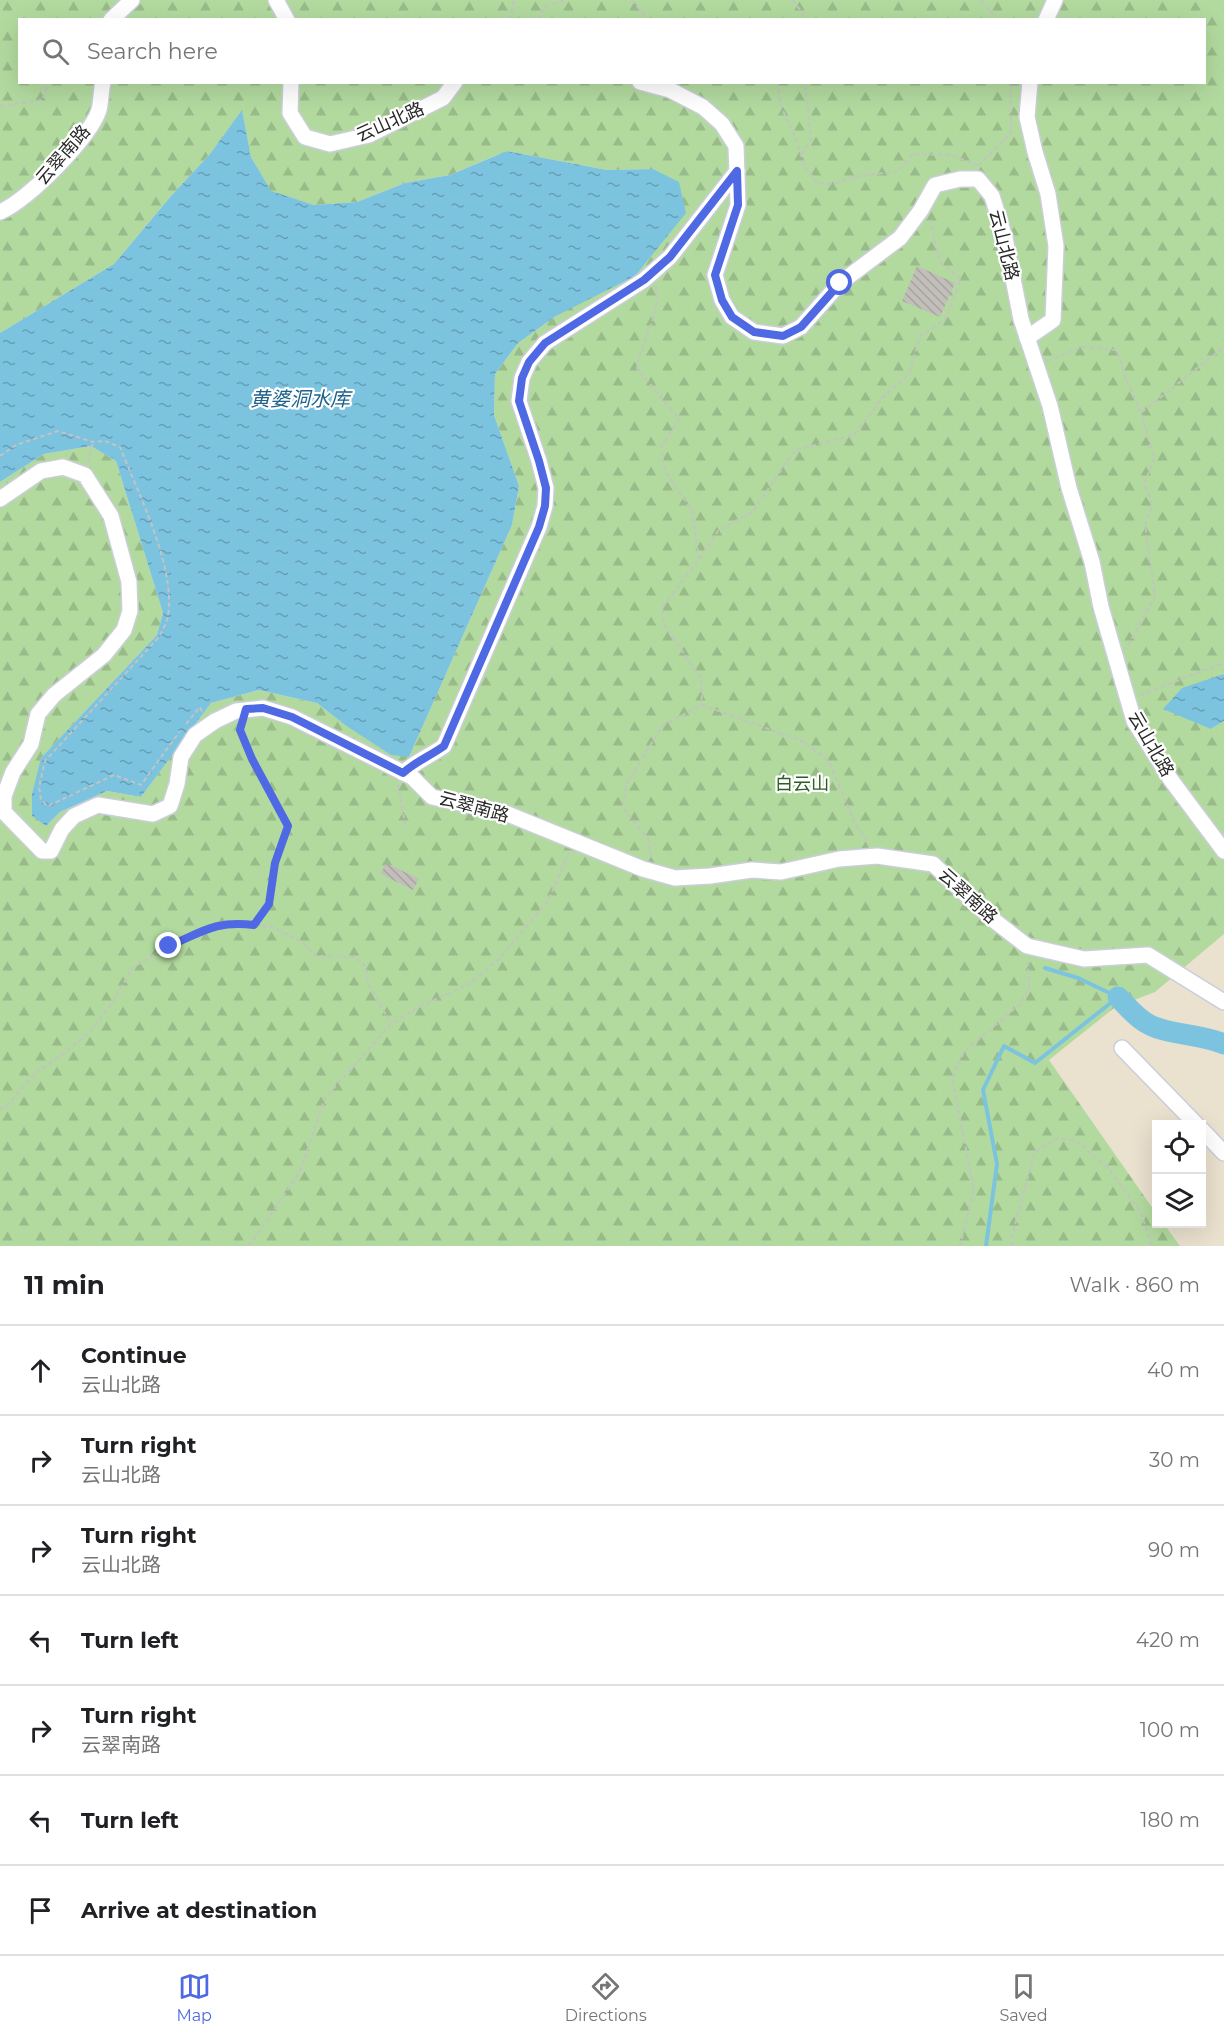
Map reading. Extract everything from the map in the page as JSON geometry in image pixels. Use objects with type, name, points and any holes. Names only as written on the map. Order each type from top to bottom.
[{"type":"street","points":[[113,18],[132,0]]},
{"type":"street","points":[[276,0],[286,18]]},
{"type":"street","points":[[1047,18],[1056,0]]},
{"type":"street","name":"云翠南路","points":[[0,212],[12,207],[48,176],[79,142],[98,111],[103,84]]},
{"type":"street","name":"云山北路","points":[[291,84],[290,113],[305,137],[330,144],[369,135],[405,118],[443,98],[454,84]]},
{"type":"street","points":[[648,84],[670,90],[703,107],[722,124],[736,146],[738,205],[715,275],[722,300],[732,317],[754,332],[783,336],[801,327],[840,283],[900,238],[935,186],[978,172]]},
{"type":"street","points":[[1027,338],[1053,320],[1056,246],[1048,194],[1027,117],[1030,84]]},
{"type":"street","points":[[400,772],[444,746],[539,527],[545,506],[546,488],[519,401],[522,378],[529,362],[545,343],[644,280],[670,257],[737,171]]},
{"type":"street","name":"云山北路","points":[[978,172],[992,196],[1005,238],[1020,319],[1050,406],[1069,488],[1092,562],[1101,607],[1134,721],[1171,780],[1224,851]]},
{"type":"street","points":[[0,499],[41,471],[63,467],[85,475]]},
{"type":"street","name":"云翠南路","points":[[85,475],[111,516],[129,582],[130,611],[124,630],[104,656],[54,695],[38,714],[31,744],[13,772],[4,796],[4,812],[42,851],[51,851],[62,828],[74,816],[98,805],[153,814],[170,806],[177,784],[181,757],[195,735],[214,721],[246,709],[263,708],[292,717],[412,777],[432,797],[505,813],[573,842],[675,878],[752,870],[781,872],[839,859],[877,856],[933,864],[991,918],[1027,946],[1084,959],[1148,955],[1224,1002]]},
{"type":"street","points":[[1122,1048],[1191,1120]]},
{"type":"street","points":[[1206,1134],[1224,1153]]},
{"type":"path","points":[[510,18],[514,0]]},
{"type":"path","points":[[539,18],[545,6],[566,0]]},
{"type":"path","points":[[793,0],[806,18]]},
{"type":"path","points":[[981,0],[995,18]]},
{"type":"path","points":[[634,1],[647,18]]},
{"type":"path","points":[[0,105],[42,100],[48,84]]},
{"type":"path","points":[[778,84],[780,104],[805,167],[817,183],[833,184],[853,177],[898,171],[913,154],[951,155],[978,172],[1011,133],[1011,84]]},
{"type":"path","points":[[801,155],[811,140],[805,84]]},
{"type":"path","points":[[702,705],[701,678],[664,625],[662,608],[718,531],[753,511],[795,450],[854,435],[882,398],[909,375],[920,336],[945,320],[961,279],[940,262],[930,221]]},
{"type":"path","points":[[653,272],[658,300],[650,328],[639,351],[637,368],[679,419],[661,447],[665,471],[692,511],[699,559]]},
{"type":"path","points":[[1141,412],[1224,346]]},
{"type":"path","points":[[1036,365],[1083,347],[1117,350],[1126,379],[1141,412],[1154,459],[1144,484],[1153,505],[1145,524],[1155,596],[1117,665]]},
{"type":"path","points":[[85,475],[93,442]]},
{"type":"path","points":[[1127,700],[1224,663]]},
{"type":"path","points":[[653,872],[648,840],[623,808],[626,785],[662,726],[702,705],[802,741],[829,761],[855,824],[877,856]]},
{"type":"path","points":[[246,709],[240,730],[252,759],[288,826],[275,863],[269,904],[254,925]]},
{"type":"path","points":[[400,772],[396,775],[406,829]]},
{"type":"path","points":[[249,1246],[300,1172],[325,1098],[391,1024],[417,1008],[469,984],[499,959],[548,901],[573,842]]},
{"type":"path","points":[[0,1109],[5,1108],[36,1073],[92,1030],[115,999],[132,968],[169,946],[218,924],[236,922],[272,927],[301,941],[316,956],[356,957],[366,966],[368,983],[391,1024]]},
{"type":"path","points":[[960,1246],[974,1189],[952,1078],[964,1052],[1019,1005],[1029,989],[1027,946]]},
{"type":"path","points":[[1012,1246],[1012,1236],[1035,1152],[1056,1139],[1076,1140],[1109,1169],[1142,1213],[1152,1246]]},
{"type":"shaded area","points":[[1224,934],[1224,1246],[1180,1246],[1167,1228],[1206,1228],[1206,1120],[1152,1120],[1152,1207],[1049,1060],[1114,1008],[1156,992]]},
{"type":"green space","name":"白云山","points":[[0,0],[1224,0],[1224,674],[1219,677],[1211,729],[1224,721],[1224,934],[1155,992],[1114,1008],[1049,1060],[1152,1207],[1152,1228],[1167,1228],[1180,1246],[0,1246],[0,482],[44,454],[91,446],[116,461],[163,613],[157,635],[41,758],[32,815],[46,826],[60,812],[107,791],[141,797],[211,703],[259,690],[317,703],[345,725],[409,757],[512,525],[519,486],[494,415],[495,374],[518,343],[556,316],[653,169],[607,170],[507,151],[450,175],[405,183],[357,202],[314,205],[271,192],[251,157],[242,111],[210,154],[114,264],[0,333]]},
{"type":"water","name":"黄婆洞水库","points":[[242,110],[251,157],[271,191],[314,205],[357,202],[405,183],[450,175],[507,151],[607,170],[653,169],[679,182],[686,213],[635,276],[556,316],[518,343],[495,374],[494,415],[519,486],[512,525],[409,757],[391,755],[345,725],[317,703],[259,690],[211,703],[141,797],[107,791],[60,812],[46,826],[32,816],[32,794],[41,758],[157,635],[163,613],[116,461],[91,446],[44,454],[0,482],[0,333],[114,264],[210,154]]},
{"type":"water","points":[[1224,674],[1224,721],[1211,729],[1163,709],[1182,688]]},
{"type":"building","points":[[917,266],[955,283],[940,317],[902,301]]},
{"type":"building","points":[[386,863],[419,879],[413,890],[381,874]]},
{"type":"waterway","points":[[986,1246],[997,1164],[983,1090],[1004,1046],[1035,1063],[1118,997],[1078,978],[1045,968]]},
{"type":"waterway","points":[[1118,997],[1150,1025],[1166,1031],[1206,1038],[1224,1044]]},
{"type":"route","points":[[169,946],[218,924],[236,922],[254,925],[269,904],[275,863],[288,826],[252,759],[240,730],[246,709],[263,708],[292,717],[403,773],[413,764],[427,758],[444,746],[539,527],[545,506],[546,488],[519,401],[522,378],[529,362],[545,343],[644,280],[670,257],[737,171],[738,205],[715,275],[722,300],[732,317],[754,332],[783,336],[801,327],[840,283]]}]
